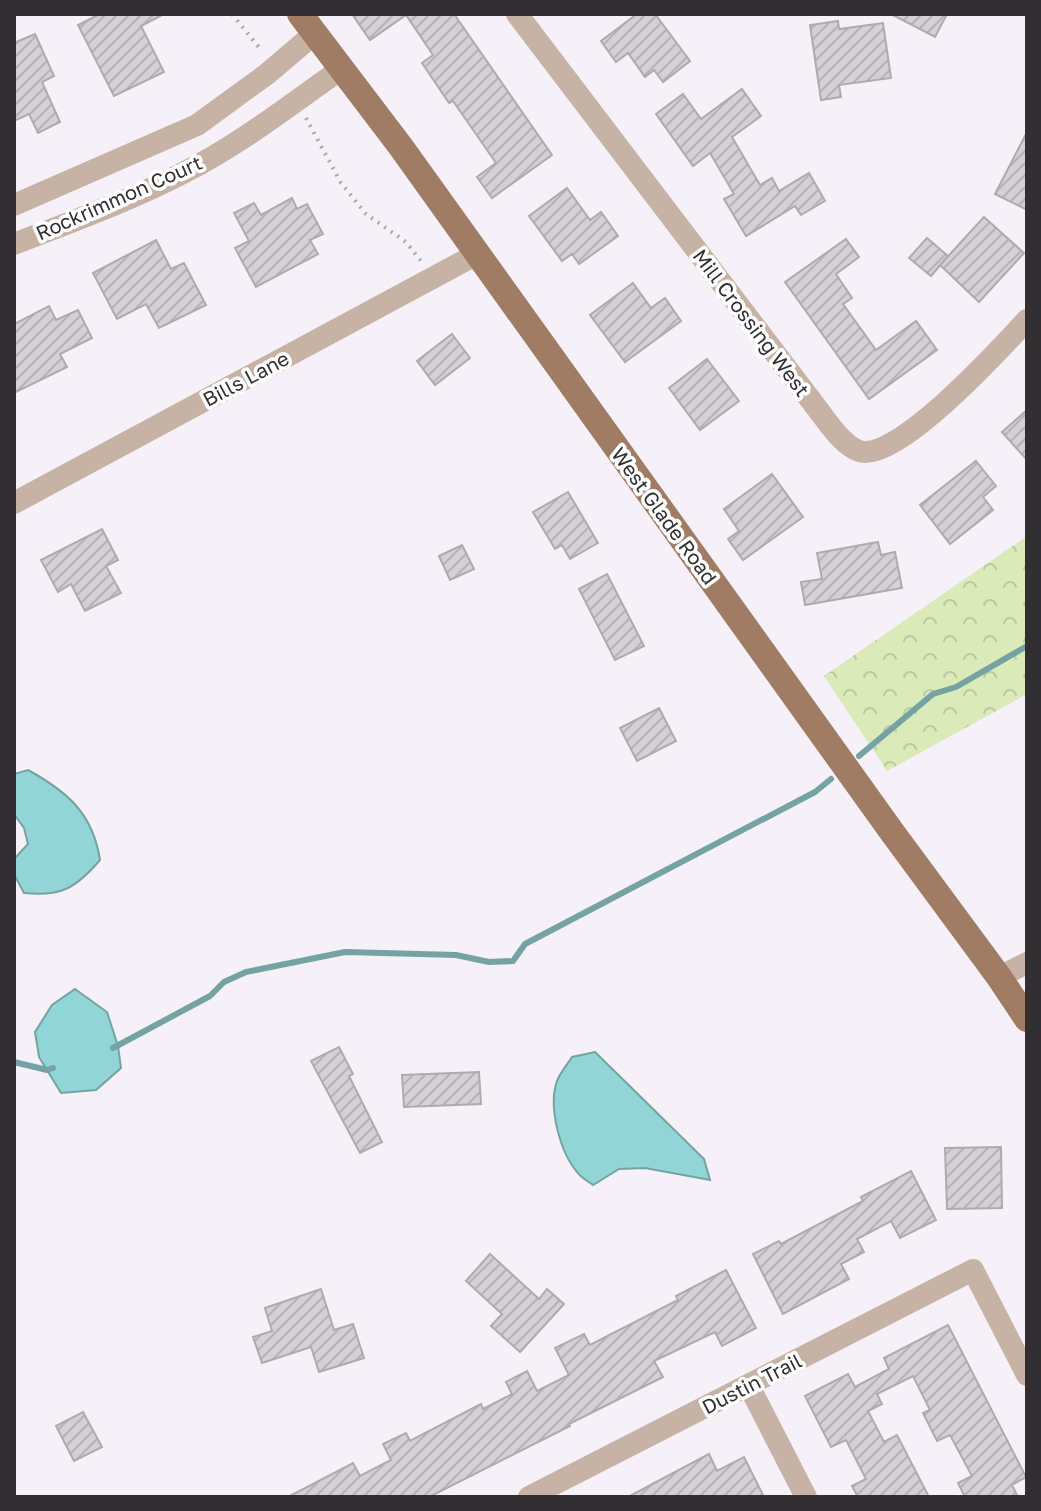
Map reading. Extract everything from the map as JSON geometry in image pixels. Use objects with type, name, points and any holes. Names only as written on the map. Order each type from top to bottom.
[{"type":"main road","name":"West Glade Road","points":[[307,24],[477,254],[1027,1019]]},
{"type":"street","name":"Mill Crossing West","points":[[517,14],[816,407],[849,446],[862,453],[878,452],[924,421],[977,374],[1027,320]]},
{"type":"street","name":"Rockrimmon Court","points":[[14,205],[197,125],[275,67],[307,24]]},
{"type":"street","name":"Rockrimmon Court","points":[[14,244],[178,176],[249,133],[341,69]]},
{"type":"street","points":[[227,103],[249,133]]},
{"type":"street","points":[[161,142],[178,176]]},
{"type":"street","points":[[81,176],[96,212]]},
{"type":"street","name":"Bills Lane","points":[[14,503],[477,254]]},
{"type":"street","points":[[999,977],[1027,963]]},
{"type":"street","name":"Dustin Trail","points":[[529,1497],[973,1270],[1027,1375]]},
{"type":"street","points":[[749,1386],[806,1497]]},
{"type":"path","points":[[232,14],[275,67]]},
{"type":"path","points":[[297,101],[341,183],[366,214],[406,242],[423,263]]},
{"type":"green space","points":[[1027,536],[1027,694],[887,771],[824,676]]},
{"type":"water","points":[[28,770],[67,796],[85,817],[97,844],[100,860],[83,878],[58,892],[24,893],[15,876],[14,859],[28,844],[24,828],[14,814],[14,774]]},
{"type":"water","points":[[75,989],[107,1012],[118,1046],[121,1068],[96,1090],[61,1093],[39,1057],[35,1032],[52,1005]]},
{"type":"water","points":[[595,1052],[704,1159],[710,1180],[645,1168],[619,1169],[593,1185],[579,1175],[561,1143],[555,1118],[554,1094],[559,1077],[572,1057]]},
{"type":"building","points":[[100,14],[164,14],[141,26],[164,72],[114,96],[78,25]]},
{"type":"building","points":[[352,14],[454,14],[552,155],[492,198],[477,177],[496,163],[422,63],[433,55],[406,15],[370,40]]},
{"type":"building","points":[[637,14],[655,14],[690,61],[663,82],[654,70],[645,77],[628,53],[616,62],[601,41]]},
{"type":"building","points":[[891,14],[947,14],[935,37]]},
{"type":"building","points":[[838,21],[839,29],[883,23],[891,78],[839,85],[841,97],[821,100],[810,25]]},
{"type":"building","points":[[35,34],[54,76],[42,82],[60,122],[38,133],[29,114],[14,121],[14,43]]},
{"type":"building","points":[[742,89],[761,116],[732,137],[760,185],[772,178],[779,191],[809,173],[825,201],[801,215],[795,206],[746,236],[724,199],[734,194],[710,153],[693,166],[656,114],[683,94],[701,119]]},
{"type":"building","points":[[1027,132],[1027,210],[995,194]]},
{"type":"building","points":[[567,188],[590,220],[601,212],[618,236],[579,264],[572,254],[562,261],[529,216]]},
{"type":"building","points":[[292,198],[297,209],[307,204],[323,234],[310,240],[318,254],[256,287],[235,248],[249,241],[234,213],[254,203],[261,215]]},
{"type":"building","points":[[984,217],[1024,253],[979,302],[940,265]]},
{"type":"building","points":[[927,238],[948,256],[931,276],[909,258]]},
{"type":"building","points":[[846,239],[859,257],[836,274],[852,298],[843,304],[876,350],[916,321],[937,350],[869,399],[785,282]]},
{"type":"building","points":[[156,240],[171,269],[184,263],[206,305],[159,328],[146,304],[117,319],[93,273]]},
{"type":"building","points":[[633,283],[651,308],[665,298],[681,321],[625,362],[590,315]]},
{"type":"building","points":[[49,306],[56,320],[78,310],[92,338],[60,354],[67,367],[14,393],[14,324]]},
{"type":"building","points":[[452,334],[470,358],[435,385],[417,361]]},
{"type":"building","points":[[707,359],[739,401],[700,430],[669,388]]},
{"type":"building","points":[[1027,410],[1027,460],[1002,432]]},
{"type":"building","points":[[976,461],[996,486],[983,497],[993,510],[950,544],[920,505]]},
{"type":"building","points":[[772,474],[803,517],[743,560],[728,539],[739,531],[724,509]]},
{"type":"building","points":[[568,492],[598,543],[570,559],[562,545],[555,549],[533,512]]},
{"type":"building","points":[[102,529],[118,560],[106,566],[121,593],[85,611],[71,584],[58,592],[41,560]]},
{"type":"building","points":[[878,542],[881,555],[895,552],[902,588],[805,605],[801,582],[822,579],[817,553]]},
{"type":"building","points":[[462,545],[474,569],[450,580],[439,556]]},
{"type":"building","points":[[607,574],[644,646],[615,660],[579,589]]},
{"type":"building","points":[[659,708],[676,741],[637,761],[620,728]]},
{"type":"building","points":[[339,1047],[353,1074],[349,1076],[382,1142],[360,1153],[311,1061]]},
{"type":"building","points":[[479,1072],[481,1104],[404,1107],[402,1075]]},
{"type":"building","points":[[1001,1147],[1002,1208],[947,1209],[945,1148]]},
{"type":"building","points":[[911,1171],[936,1220],[900,1238],[891,1221],[857,1239],[864,1252],[841,1264],[849,1279],[783,1314],[753,1254],[779,1241],[781,1244],[863,1201],[861,1197]]},
{"type":"building","points":[[490,1254],[539,1299],[547,1289],[564,1304],[520,1352],[491,1326],[502,1314],[466,1281]]},
{"type":"building","points":[[726,1270],[756,1328],[722,1346],[715,1332],[654,1361],[663,1377],[570,1426],[429,1497],[288,1497],[353,1463],[360,1476],[391,1460],[383,1444],[406,1433],[410,1441],[481,1404],[483,1409],[512,1394],[506,1382],[527,1371],[537,1391],[569,1375],[555,1348],[584,1334],[590,1345],[678,1300],[676,1296]]},
{"type":"building","points":[[321,1289],[334,1330],[353,1324],[364,1358],[319,1372],[311,1347],[262,1363],[253,1337],[272,1331],[265,1308]]},
{"type":"building","points":[[948,1325],[1026,1477],[1012,1485],[1018,1497],[965,1497],[958,1483],[972,1476],[950,1435],[937,1441],[923,1413],[930,1410],[913,1376],[877,1394],[882,1404],[868,1411],[884,1442],[897,1435],[929,1497],[858,1497],[852,1486],[866,1479],[846,1440],[831,1447],[805,1396],[848,1374],[855,1387],[889,1369],[884,1358]]},
{"type":"building","points":[[83,1412],[102,1447],[74,1461],[56,1426]]},
{"type":"building","points":[[709,1454],[717,1471],[744,1457],[764,1497],[628,1497]]},
{"type":"waterway","points":[[859,756],[933,694],[956,687],[1027,646]]},
{"type":"waterway","points":[[113,1048],[210,996],[224,982],[246,972],[345,952],[456,955],[489,962],[513,961],[525,944],[815,792],[831,779]]},
{"type":"waterway","points":[[14,1062],[47,1070],[53,1068]]}]
